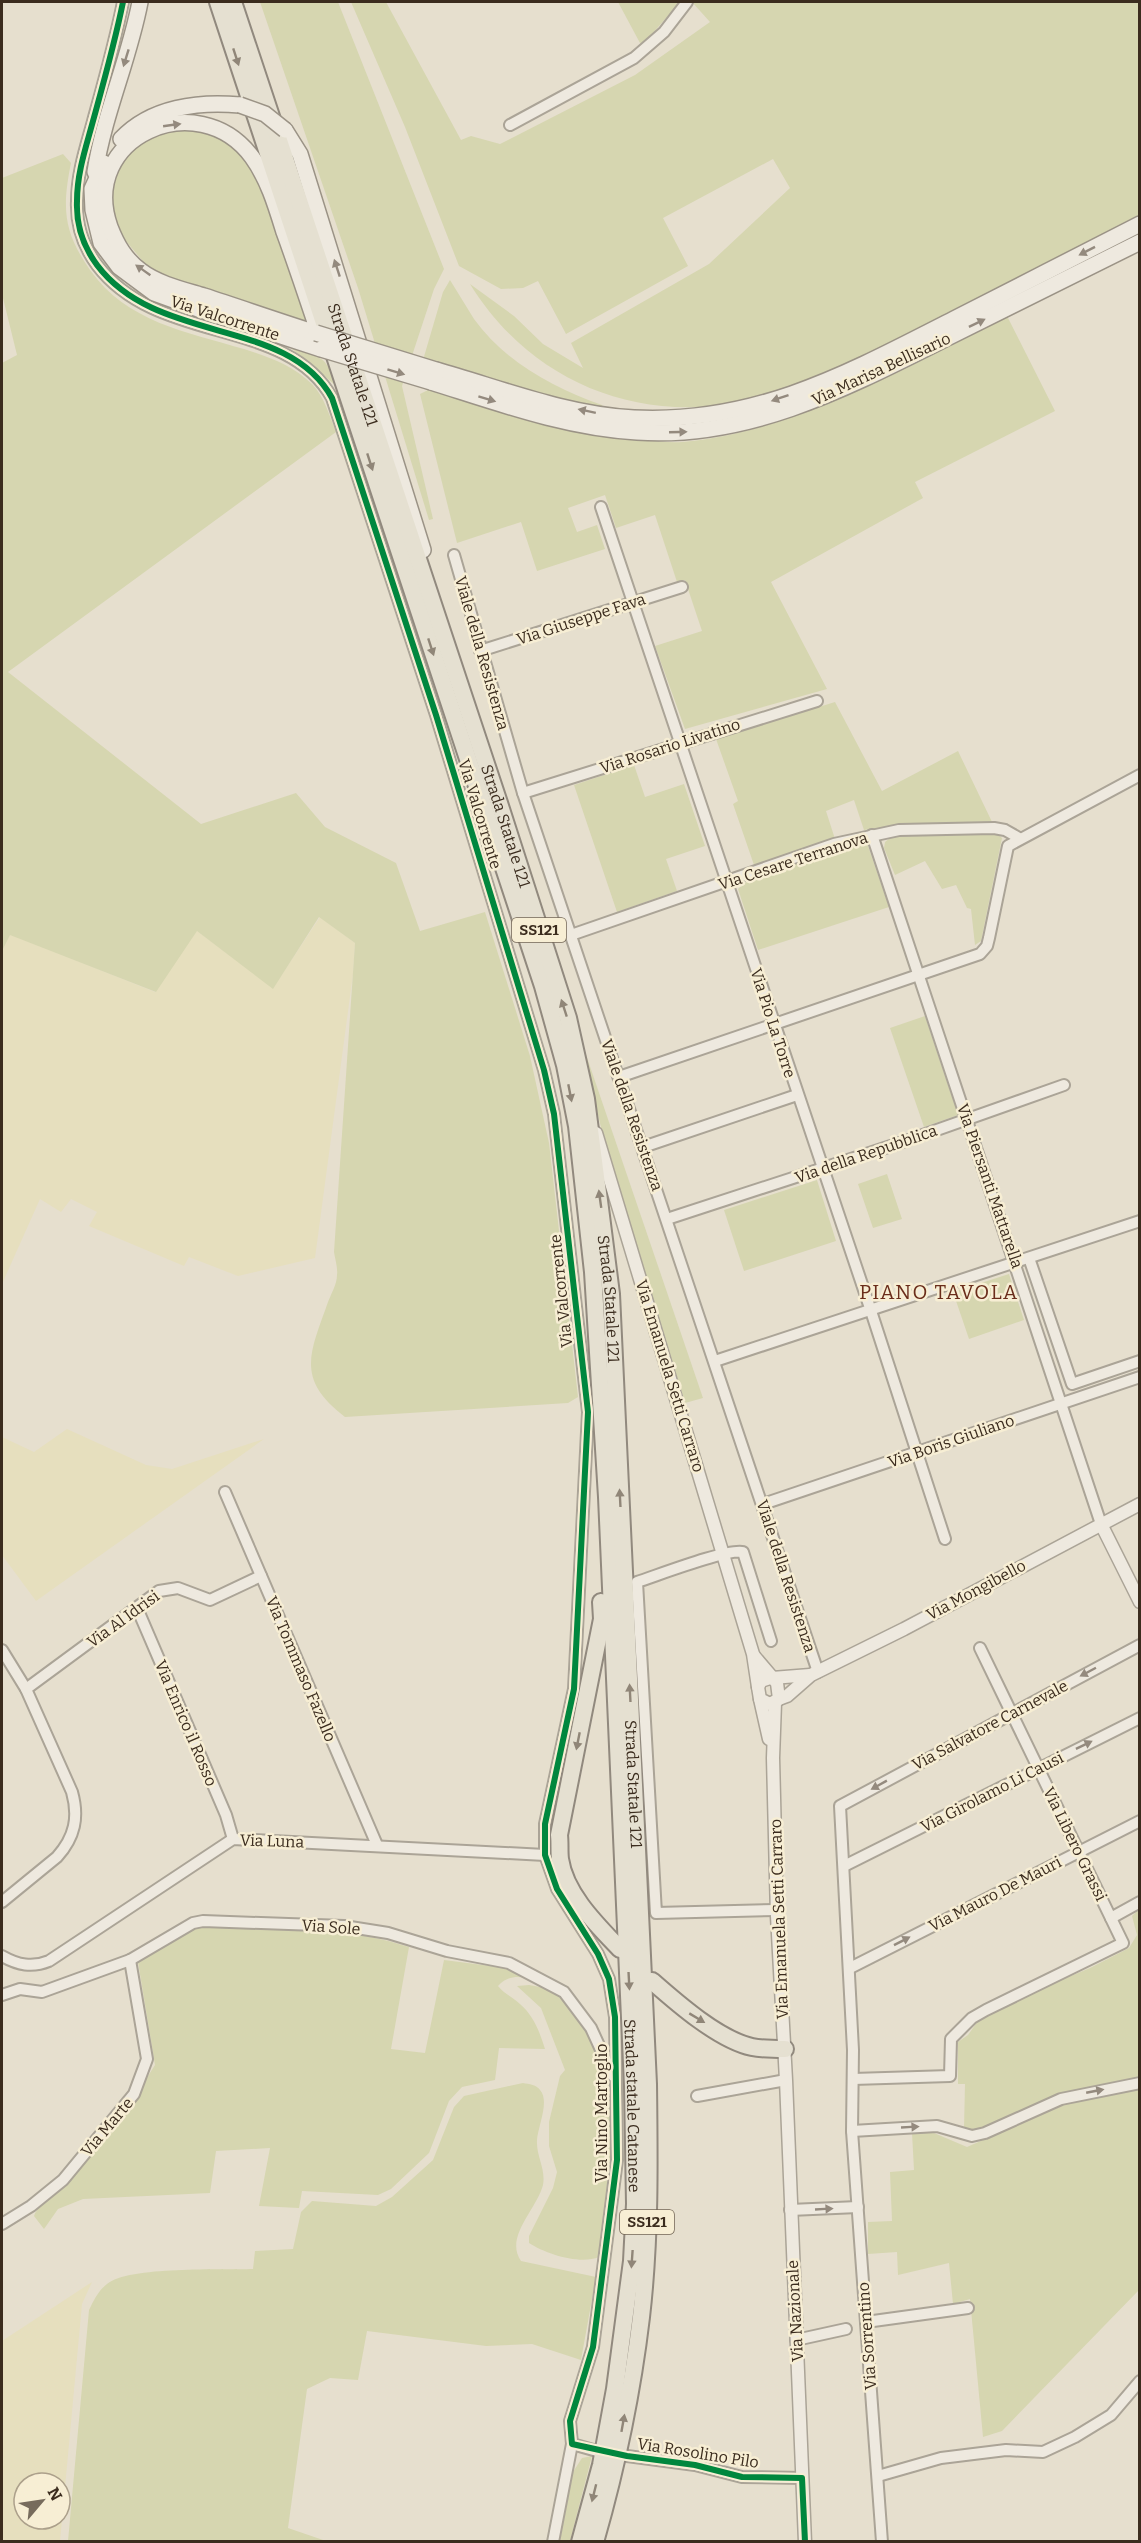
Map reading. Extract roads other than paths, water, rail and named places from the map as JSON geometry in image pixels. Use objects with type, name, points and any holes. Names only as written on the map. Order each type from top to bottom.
[{"type":"main road","points":[[140,2],[128,54],[99,149],[93,189],[93,210],[101,243],[119,267],[154,293],[198,309],[321,349],[433,376]]},
{"type":"main road","name":"Strada Statale 121","points":[[218,2],[539,975],[565,1065],[577,1126],[588,1214],[607,1497],[624,1880]]},
{"type":"main road","name":"Strada Statale 121","points":[[233,2],[567,1018],[586,1099],[611,1294],[639,1898]]},
{"type":"main road","points":[[93,189],[114,145],[139,123],[159,114],[193,105],[216,103],[240,105],[265,114],[285,130],[300,154],[343,288],[435,585],[453,666]]},
{"type":"main road","points":[[337,363],[315,322],[274,201],[261,171],[238,142],[215,128],[194,123],[169,124],[151,129],[130,141],[115,159],[105,187],[107,218],[118,248],[141,272],[171,286],[316,333],[433,376]]},
{"type":"main road","name":"Via Marisa Bellisario","points":[[433,376],[592,413],[632,418],[682,419],[721,414],[770,402],[847,374],[1140,224]]},
{"type":"main road","name":"Via Marisa Bellisario","points":[[433,376],[549,418],[592,427],[638,432],[683,432],[724,428],[782,412],[851,386],[1140,242]]},
{"type":"main road","points":[[607,1497],[599,1527],[602,1618],[559,1835],[560,1860],[569,1884],[588,1912],[620,1949]]},
{"type":"main road","name":"Strada statale Catanese","points":[[580,2541],[601,2465],[615,2389],[632,2261],[633,2086],[624,1880]]},
{"type":"main road","name":"Strada statale Catanese","points":[[596,2541],[615,2468],[633,2372],[644,2272],[648,2116],[639,1898]]},
{"type":"main road","points":[[652,1981],[688,2013],[727,2036],[751,2047],[784,2049]]},
{"type":"street","name":"Via Valcorrente","points":[[123,2],[117,34],[77,181],[78,222],[82,236],[90,255],[108,279],[138,302],[192,324],[282,350],[324,382],[436,716],[544,1070],[562,1171],[588,1412],[574,1689],[552,1794]]},
{"type":"street","points":[[510,125],[634,58],[664,32],[687,2]]},
{"type":"street","name":"Via Pio La Torre","points":[[601,507],[871,1311],[945,1539]]},
{"type":"street","name":"Viale della Resistenza","points":[[454,555],[523,793],[763,1504],[815,1673]]},
{"type":"street","name":"Via Giuseppe Fava","points":[[480,651],[682,587]]},
{"type":"street","name":"Via Rosario Livatino","points":[[523,793],[817,700]]},
{"type":"street","points":[[619,1077],[980,954],[987,946],[1008,846],[1019,838],[1140,775]]},
{"type":"street","name":"Via Cesare Terranova","points":[[571,935],[834,844],[872,835],[899,830],[994,828],[1005,830],[1019,838]]},
{"type":"street","name":"Via Piersanti Mattarella","points":[[872,835],[1063,1403],[1101,1524],[1140,1602]]},
{"type":"street","name":"Via della Repubblica","points":[[667,1219],[822,1169],[1064,1085]]},
{"type":"street","points":[[643,1147],[797,1095]]},
{"type":"street","name":"Via Emanuela Setti Carraro","points":[[586,1099],[753,1654]]},
{"type":"street","points":[[715,1361],[1140,1221]]},
{"type":"street","points":[[1029,1258],[1072,1384],[1140,1360]]},
{"type":"street","name":"Via Boris Giuliano","points":[[763,1504],[1140,1377]]},
{"type":"street","name":"Via Tommaso Fazello","points":[[225,1492],[377,1845]]},
{"type":"street","name":"Via Mongibello","points":[[815,1673],[904,1629],[1140,1504]]},
{"type":"street","points":[[771,1641],[743,1552],[722,1555],[637,1582],[656,1913],[777,1910]]},
{"type":"street","name":"Via Al Idrisi","points":[[26,1689],[159,1591],[169,1588],[184,1590],[210,1600],[261,1576]]},
{"type":"street","name":"Via Enrico il Rosso","points":[[137,1608],[226,1815],[233,1839]]},
{"type":"street","name":"Via Salvatore Carnevale","points":[[844,1866],[840,1806],[1140,1645]]},
{"type":"street","name":"Via Libero Grassi","points":[[853,2079],[950,2076],[951,2039],[972,2018],[1124,1943],[980,1648]]},
{"type":"street","points":[[2,1650],[26,1689],[72,1792],[76,1807],[76,1822],[64,1849],[2,1902]]},
{"type":"street","points":[[753,1654],[777,1683],[772,1758]]},
{"type":"street","points":[[753,1654],[772,1758]]},
{"type":"street","points":[[815,1673],[787,1696],[777,1701],[767,1704],[759,1693],[761,1681],[815,1673]]},
{"type":"street","name":"Via Girolamo Li Causi","points":[[844,1866],[1140,1718]]},
{"type":"street","name":"Via Emanuela Setti Carraro","points":[[772,1758],[786,2080]]},
{"type":"street","name":"Via Nino Martoglio","points":[[552,1794],[545,1824],[545,1855],[556,1889],[598,1954],[609,1979],[615,2017],[617,2160],[593,2347],[570,2421],[572,2444],[553,2541]]},
{"type":"street","name":"Via Mauro De Mauri","points":[[850,1968],[1140,1821]]},
{"type":"street","name":"Via Luna","points":[[2,1956],[28,1966],[38,1966],[233,1839],[545,1855]]},
{"type":"street","points":[[844,1866],[850,1968],[852,2131],[937,2126],[972,2136],[985,2133],[1061,2099],[1140,2083]]},
{"type":"street","points":[[1111,1918],[1140,1902]]},
{"type":"street","name":"Via Sole","points":[[2,1995],[20,1989],[42,1992],[130,1960],[193,1923],[203,1921],[344,1926],[388,1933],[447,1951],[509,1963],[552,1984],[564,1992],[591,2028],[615,2080]]},
{"type":"street","name":"Via Marte","points":[[2,2224],[54,2188],[134,2094],[147,2059],[130,1960]]},
{"type":"street","points":[[697,2096],[786,2080]]},
{"type":"street","name":"Via Nazionale","points":[[786,2080],[805,2541]]},
{"type":"street","name":"Via Sorrentino","points":[[852,2131],[882,2541]]},
{"type":"street","points":[[790,2210],[858,2207]]},
{"type":"street","points":[[866,2322],[968,2308]]},
{"type":"street","points":[[796,2340],[846,2329]]},
{"type":"street","points":[[878,2476],[941,2458],[1006,2451],[1043,2452],[1075,2437],[1111,2415],[1140,2381]]},
{"type":"street","points":[[572,2444],[597,2451]]},
{"type":"street","name":"Via Rosolino Pilo","points":[[627,2456],[695,2465],[742,2476],[802,2478]]},
{"type":"district","name":"PIANO TAVOLA","points":[[939,1292]]}]
